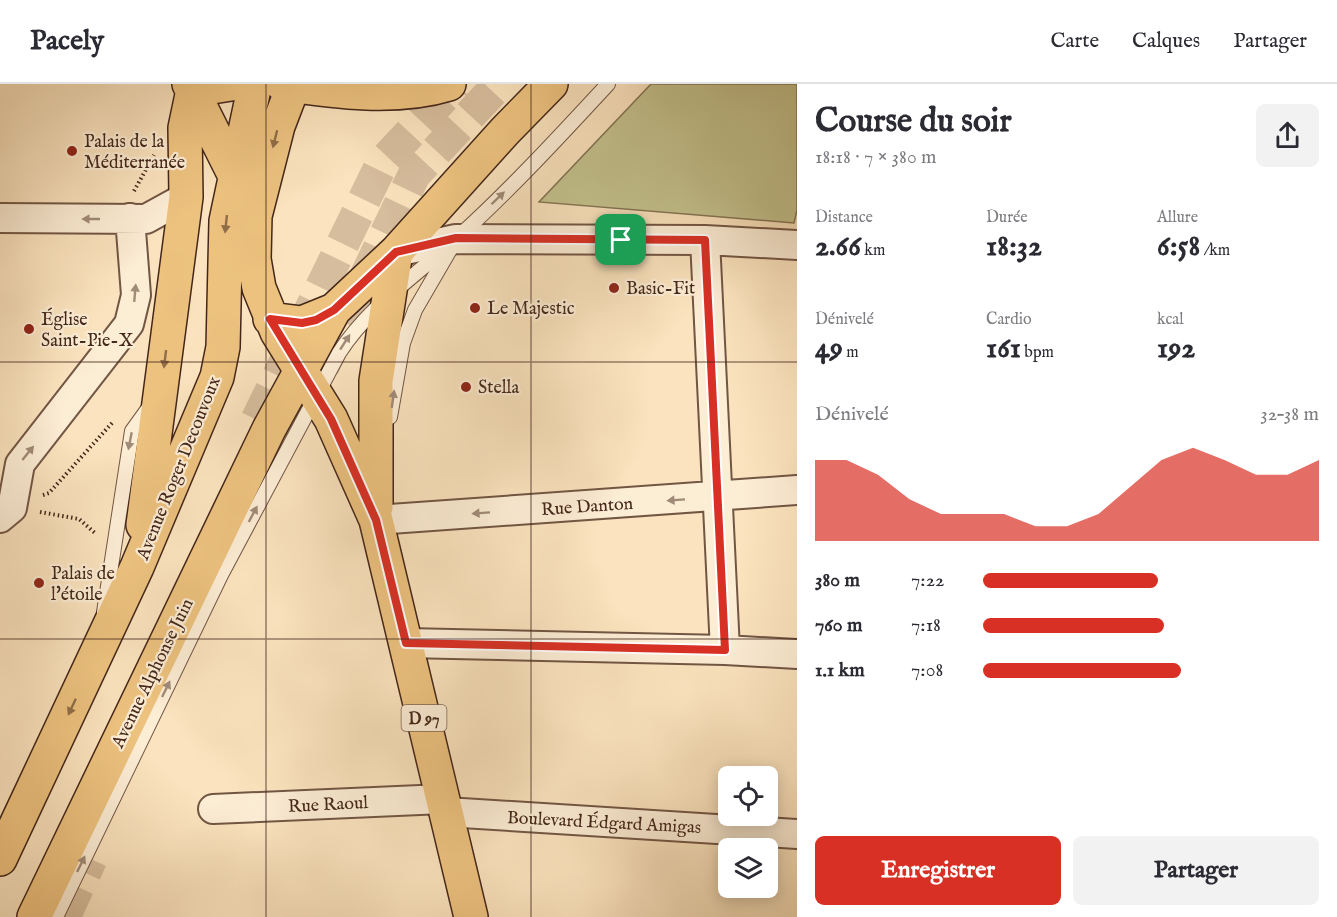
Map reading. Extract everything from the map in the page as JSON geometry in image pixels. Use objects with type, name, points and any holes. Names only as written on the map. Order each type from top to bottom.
[{"type":"main road","points":[[191,87],[231,84]]},
{"type":"main road","points":[[186,196],[254,84]]},
{"type":"main road","name":"Avenue Roger Decouvoux","points":[[137,567],[217,377],[223,347],[226,221],[254,84]]},
{"type":"main road","points":[[308,383],[270,319],[259,288],[254,259],[255,216],[290,85],[396,92],[449,84]]},
{"type":"main road","points":[[270,319],[302,323],[334,310],[396,252],[505,130],[551,84]]},
{"type":"main road","points":[[191,87],[255,216]]},
{"type":"main road","points":[[0,859],[137,567],[186,196],[185,128],[191,87]]},
{"type":"main road","name":"D 97","points":[[376,520],[376,381],[396,252]]},
{"type":"main road","name":"Avenue Alphonse Juin","points":[[34,917],[269,429],[308,383],[334,310]]},
{"type":"main road","name":"D 97","points":[[308,383],[331,419],[376,520],[471,917]]},
{"type":"street","points":[[0,218],[146,219],[186,196]]},
{"type":"street","points":[[6,513],[20,464],[129,324],[136,294],[130,218]]},
{"type":"street","points":[[396,252],[456,238],[705,240],[797,245]]},
{"type":"street","points":[[705,240],[725,650]]},
{"type":"street","name":"Rue Danton","points":[[376,520],[797,490]]},
{"type":"street","points":[[406,643],[725,650],[797,654]]},
{"type":"street","name":"Rue Raoul","points":[[213,809],[445,806]]},
{"type":"street","name":"Boulevard Édgard Amigas","points":[[445,806],[797,834]]},
{"type":"lane","points":[[56,917],[221,575],[308,383],[355,328],[389,295],[456,238],[535,162],[608,84]]},
{"type":"lane","points":[[376,520],[403,343],[415,310],[456,238]]},
{"type":"lane","points":[[98,654],[132,431],[160,392]]},
{"type":"path","points":[[6,513],[79,519],[96,534]]},
{"type":"shaded area","points":[[651,84],[797,84],[797,210],[794,223],[539,202]]},
{"type":"tunnel","points":[[257,420],[382,163],[456,84]]},
{"type":"tunnel","points":[[302,411],[414,175],[499,84]]},
{"type":"tunnel","points":[[64,917],[91,859]]},
{"type":"place","name":"Palais de la Méditerranée","points":[[72,151]]},
{"type":"place","name":"Basic-Fit","points":[[614,288]]},
{"type":"place","name":"Le Majestic","points":[[475,308]]},
{"type":"place","name":"Église Saint-Pie-X","points":[[29,329]]},
{"type":"place","name":"Stella","points":[[466,387]]},
{"type":"place","name":"Palais de l'étoile","points":[[39,583]]},
{"type":"route","points":[[456,238],[621,240],[705,240],[725,650],[406,643],[376,520],[331,419],[270,319],[302,323],[316,320],[334,310],[396,252],[456,238]]}]
